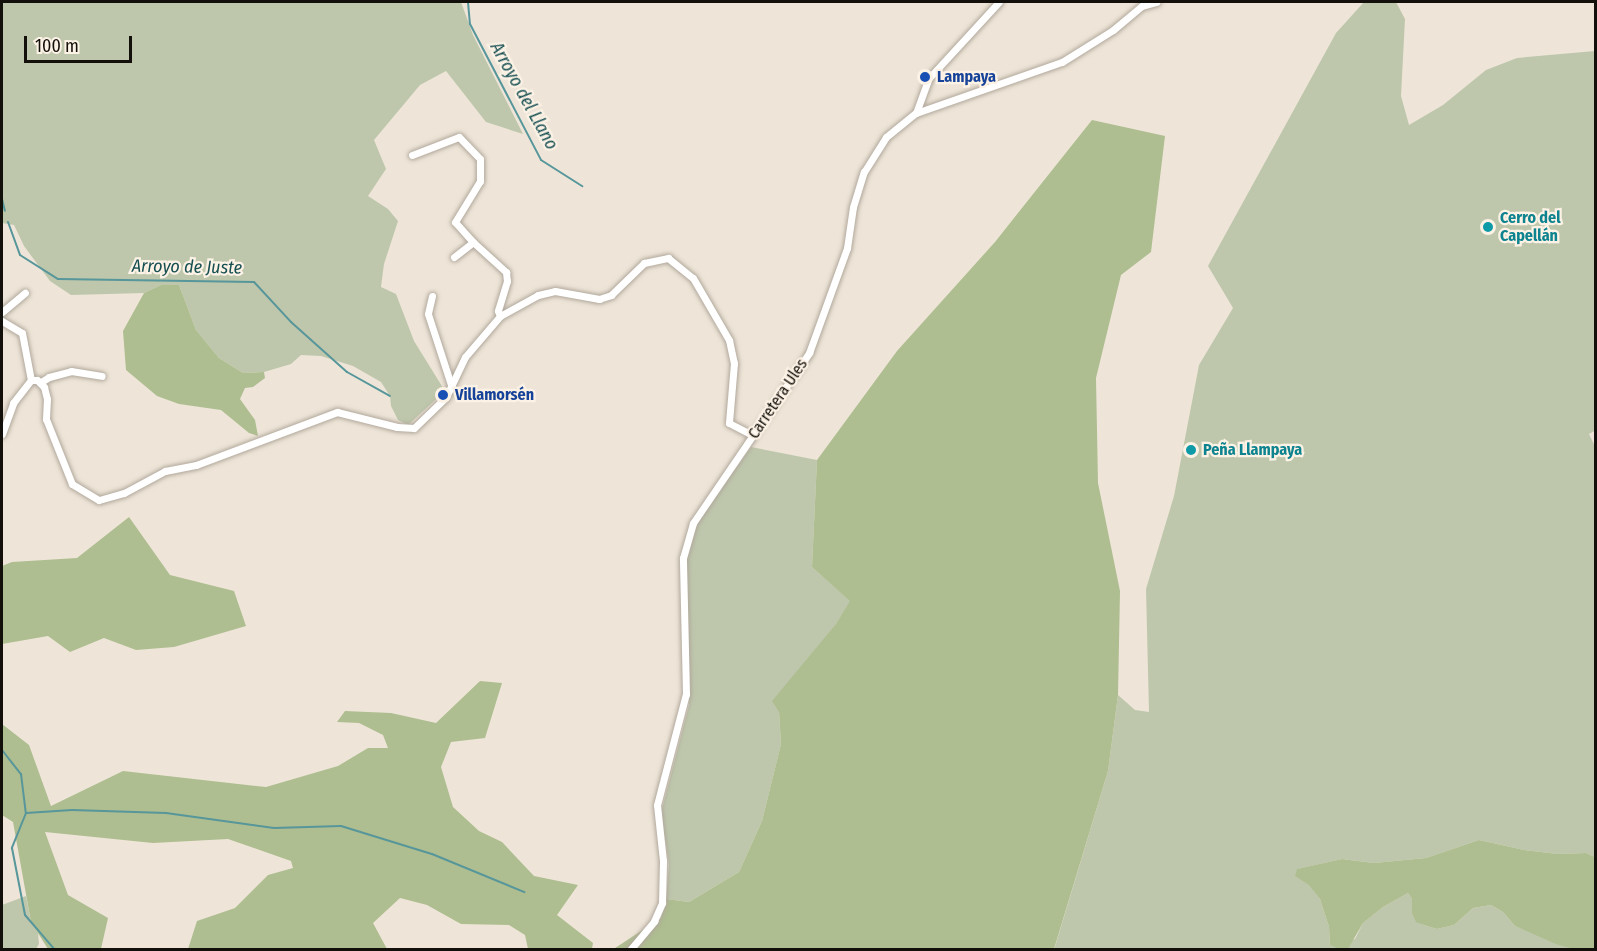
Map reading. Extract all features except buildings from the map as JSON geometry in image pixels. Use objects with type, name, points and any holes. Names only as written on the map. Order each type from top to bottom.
[{"type":"street","points":[[916,113],[929,78],[999,2]]},
{"type":"street","name":"Carretera Ules","points":[[630,950],[654,921],[662,903],[663,861],[657,805],[686,694],[683,558],[693,523],[703,505],[809,353],[847,248],[853,207],[864,172],[886,137],[916,113],[1062,62],[1113,30],[1142,6],[1156,2]]},
{"type":"street","points":[[412,155],[459,137],[480,159],[480,181],[455,222],[506,272],[507,281],[498,311],[500,316]]},
{"type":"street","points":[[454,257],[473,242]]},
{"type":"street","points":[[40,382],[47,399],[46,419],[72,484],[99,500],[124,493],[165,471],[209,460],[337,412],[398,427],[414,428],[446,397],[465,357],[500,316],[538,295],[555,291],[599,299],[611,295],[644,262],[668,258],[693,278],[729,340],[734,363],[729,423],[753,435]]},
{"type":"street","points":[[2,312],[25,293]]},
{"type":"street","points":[[432,296],[428,314],[452,388]]},
{"type":"street","points":[[2,321],[22,333],[31,380],[13,403],[2,434]]},
{"type":"street","points":[[31,380],[40,382],[72,371],[102,376]]},
{"type":"green space","points":[[2,2],[461,2],[473,35],[523,134],[486,122],[446,71],[420,85],[374,140],[386,169],[368,196],[388,209],[398,221],[384,264],[381,287],[396,294],[414,341],[445,391],[408,425],[398,420],[391,406],[390,396],[381,382],[353,366],[321,356],[301,355],[291,364],[264,372],[243,373],[219,358],[196,330],[179,285],[161,285],[144,293],[71,295],[50,281],[24,246],[14,225],[2,223]]},
{"type":"green space","points":[[1364,2],[1396,2],[1405,19],[1401,96],[1409,125],[1443,105],[1486,70],[1517,58],[1595,51],[1596,430],[1589,434],[1596,448],[1595,857],[1586,853],[1558,854],[1524,850],[1479,840],[1426,858],[1374,863],[1342,859],[1298,869],[1320,899],[1329,927],[1330,945],[1355,939],[1363,923],[1383,907],[1408,893],[1412,899],[1412,914],[1416,921],[1424,925],[1437,929],[1454,925],[1473,908],[1491,905],[1503,912],[1515,926],[1573,949],[1054,950],[1108,771],[1118,695],[1135,710],[1149,712],[1146,589],[1174,496],[1199,365],[1233,308],[1208,266],[1336,33]]},
{"type":"green space","points":[[1092,120],[1165,136],[1151,252],[1121,275],[1096,378],[1098,483],[1120,591],[1118,695],[1108,771],[1054,949],[612,950],[661,918],[666,899],[689,902],[739,872],[762,821],[781,744],[779,712],[772,701],[836,624],[850,601],[812,567],[817,460],[897,351],[995,242]]},
{"type":"green space","points":[[161,285],[179,285],[196,330],[219,358],[243,373],[264,372],[265,378],[253,387],[245,388],[240,399],[255,420],[258,436],[249,433],[221,410],[179,404],[157,396],[126,370],[123,331],[144,293]]},
{"type":"green space","points":[[751,447],[817,460],[812,567],[851,601],[779,712],[781,744],[762,821],[739,872],[689,902],[666,899],[669,864],[661,813],[689,705],[685,560],[699,520]]},
{"type":"green space","points":[[129,517],[170,575],[234,591],[246,626],[174,647],[136,650],[104,638],[70,652],[48,636],[2,644],[2,566],[12,562],[77,558]]},
{"type":"green space","points":[[480,681],[502,683],[485,738],[451,742],[441,767],[453,807],[479,831],[502,842],[534,876],[578,885],[557,915],[593,943],[592,949],[528,949],[525,935],[509,925],[461,924],[427,905],[400,898],[373,923],[387,949],[188,949],[197,921],[235,908],[268,875],[293,868],[291,861],[228,839],[153,843],[45,832],[68,895],[108,918],[101,949],[48,949],[31,922],[13,822],[2,815],[2,724],[29,745],[51,806],[123,771],[266,787],[338,766],[368,748],[388,748],[383,735],[359,723],[337,722],[345,711],[391,713],[436,723]]},
{"type":"green space","points":[[1479,840],[1524,850],[1558,854],[1586,853],[1595,857],[1595,949],[1573,949],[1556,944],[1515,926],[1503,912],[1491,905],[1473,908],[1454,925],[1437,929],[1416,922],[1412,914],[1412,899],[1408,893],[1383,907],[1363,923],[1348,949],[1339,949],[1330,945],[1329,927],[1320,899],[1309,885],[1295,876],[1297,869],[1342,859],[1374,863],[1426,858]]},
{"type":"green space","points":[[26,896],[31,922],[38,933],[39,944],[36,949],[2,950],[2,905]]},
{"type":"waterway","name":"Arroyo del Llano","points":[[468,2],[470,24],[541,160],[582,186]]},
{"type":"waterway","name":"Arroyo de Juste","points":[[2,199],[5,211]]},
{"type":"waterway","name":"Arroyo de Juste","points":[[8,222],[20,255],[58,279],[254,282],[291,322],[347,372],[390,396]]},
{"type":"waterway","points":[[2,750],[21,774],[26,813]]},
{"type":"waterway","points":[[26,813],[72,810],[166,813],[274,828],[341,826],[432,854],[524,892]]},
{"type":"waterway","points":[[26,813],[12,848],[25,915],[55,950]]},
{"type":"place","name":"Lampaya","points":[[925,77]]},
{"type":"place","name":"Cerro del Capellán","points":[[1488,227]]},
{"type":"place","name":"Villamorsén","points":[[443,395]]},
{"type":"place","name":"Peña Llampaya","points":[[1191,450]]}]
